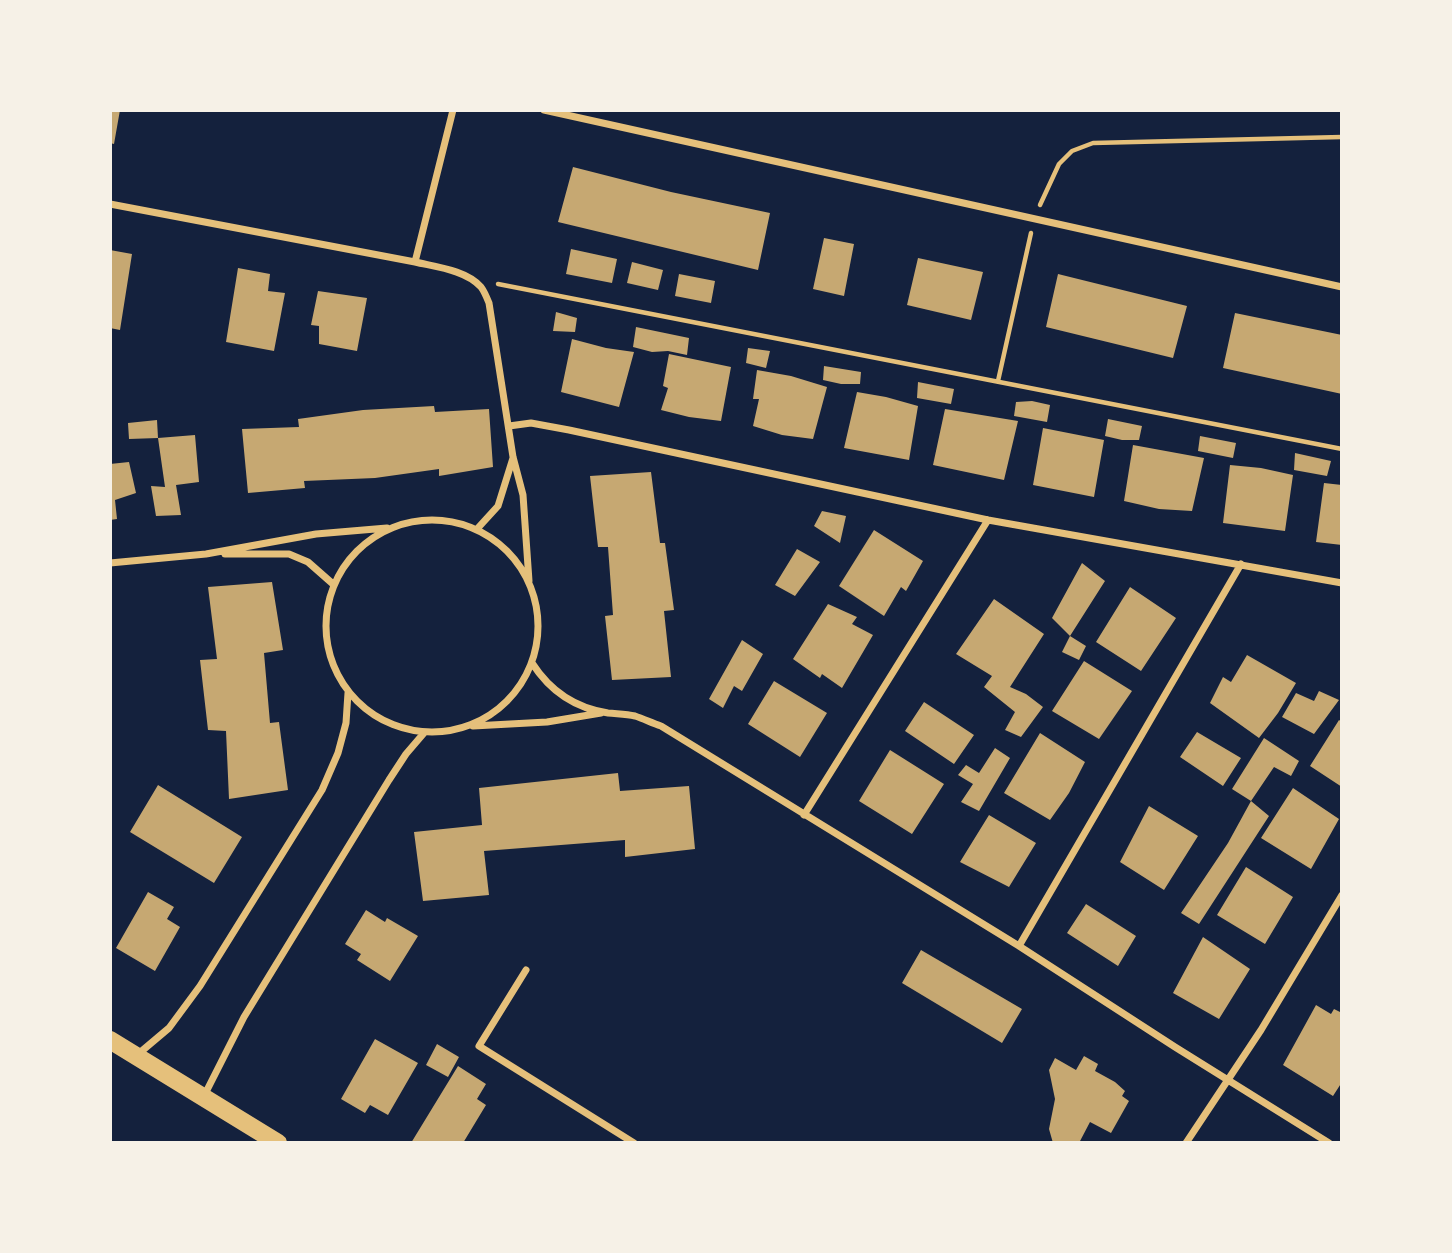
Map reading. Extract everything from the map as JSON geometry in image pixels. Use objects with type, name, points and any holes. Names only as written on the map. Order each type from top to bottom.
[{"type":"main road","points":[[110,1040],[278,1143]]},
{"type":"street","points":[[415,262],[453,110]]},
{"type":"street","points":[[544,110],[1342,287]]},
{"type":"street","points":[[110,204],[415,262],[467,277],[481,288],[489,303],[513,457],[523,495],[528,581]]},
{"type":"street","points":[[509,426],[531,424],[569,430],[988,520],[1342,583]]},
{"type":"street","points":[[477,529],[498,506],[513,457]]},
{"type":"street","points":[[110,563],[206,554],[316,534],[391,527],[419,520],[449,521],[477,529],[498,543],[516,560],[528,581],[537,608],[538,636],[533,663],[518,690],[496,712],[470,726]]},
{"type":"street","points":[[804,815],[988,520]]},
{"type":"street","points":[[391,527],[367,541],[347,560],[333,584],[326,612],[325,640],[333,668],[348,693],[369,713],[396,727],[424,733],[447,732],[470,726],[547,722],[605,712]]},
{"type":"street","points":[[206,554],[289,554],[308,562],[333,584]]},
{"type":"street","points":[[1019,946],[1241,564]]},
{"type":"street","points":[[533,663],[542,679],[556,693],[576,704],[605,712],[633,715],[661,726],[1019,946],[1316,1139],[1329,1143]]},
{"type":"street","points":[[136,1056],[169,1028],[200,986],[322,790],[338,753],[346,723],[348,693]]},
{"type":"street","points":[[203,1096],[244,1017],[278,960],[388,780],[424,733]]},
{"type":"street","points":[[1186,1143],[1261,1030],[1342,895]]},
{"type":"street","points":[[526,970],[479,1046],[634,1143]]},
{"type":"path","points":[[998,381],[1035,217],[1059,164],[1072,151],[1093,143],[1342,137]]},
{"type":"path","points":[[467,277],[1342,449]]},
{"type":"building","points":[[110,110],[120,110],[114,144],[110,143]]},
{"type":"building","points":[[573,167],[770,213],[758,270],[558,222]]},
{"type":"building","points":[[824,238],[854,244],[844,296],[813,289]]},
{"type":"building","points":[[571,249],[617,259],[612,283],[566,274]]},
{"type":"building","points":[[110,250],[132,254],[120,330],[110,328]]},
{"type":"building","points":[[918,258],[983,272],[971,320],[907,305]]},
{"type":"building","points":[[632,262],[663,270],[658,290],[627,283]]},
{"type":"building","points":[[238,268],[270,274],[268,291],[285,293],[274,351],[226,342]]},
{"type":"building","points":[[679,274],[715,281],[711,303],[675,296]]},
{"type":"building","points":[[1058,274],[1187,306],[1173,358],[1046,327]]},
{"type":"building","points":[[318,291],[367,298],[357,351],[319,344],[319,326],[311,325]]},
{"type":"building","points":[[556,312],[577,318],[575,332],[553,331]]},
{"type":"building","points":[[1235,313],[1342,335],[1342,394],[1223,368]]},
{"type":"building","points":[[636,327],[689,338],[687,355],[668,351],[652,352],[633,347]]},
{"type":"building","points":[[572,339],[634,352],[619,407],[561,392]]},
{"type":"building","points":[[748,348],[770,351],[766,368],[746,363]]},
{"type":"building","points":[[669,354],[731,367],[721,421],[661,410],[668,388],[663,386]]},
{"type":"building","points":[[824,366],[861,372],[860,384],[823,380]]},
{"type":"building","points":[[757,370],[791,376],[827,387],[813,439],[782,435],[753,426],[759,399],[753,399]]},
{"type":"building","points":[[918,382],[954,389],[951,404],[917,398]]},
{"type":"building","points":[[857,392],[918,406],[909,460],[844,448]]},
{"type":"building","points":[[1032,401],[1050,405],[1047,422],[1014,416],[1016,402]]},
{"type":"building","points":[[434,406],[435,412],[489,409],[493,467],[439,476],[439,469],[375,478],[304,481],[305,488],[248,493],[242,429],[299,427],[298,419],[363,410]]},
{"type":"building","points":[[945,409],[1018,421],[1004,480],[933,465]]},
{"type":"building","points":[[1108,419],[1142,426],[1139,440],[1105,436]]},
{"type":"building","points":[[157,420],[158,438],[129,439],[128,423]]},
{"type":"building","points":[[1043,428],[1104,440],[1094,497],[1033,485]]},
{"type":"building","points":[[195,435],[199,482],[176,485],[181,515],[156,516],[151,486],[165,487],[158,438]]},
{"type":"building","points":[[1200,436],[1236,443],[1233,458],[1198,451]]},
{"type":"building","points":[[1133,445],[1204,458],[1192,511],[1159,509],[1124,501]]},
{"type":"building","points":[[1295,453],[1331,461],[1327,476],[1294,470]]},
{"type":"building","points":[[129,462],[136,493],[115,500],[117,519],[110,520],[110,464]]},
{"type":"building","points":[[1230,465],[1293,475],[1285,531],[1223,523]]},
{"type":"building","points":[[651,472],[660,543],[665,543],[674,610],[664,611],[671,677],[612,680],[605,616],[613,615],[608,547],[598,547],[590,476]]},
{"type":"building","points":[[1324,483],[1342,485],[1342,545],[1316,542]]},
{"type":"building","points":[[822,511],[846,516],[840,543],[814,526]]},
{"type":"building","points":[[874,530],[923,561],[906,591],[901,587],[884,616],[839,586]]},
{"type":"building","points":[[797,549],[820,562],[795,596],[775,585]]},
{"type":"building","points":[[1082,563],[1105,581],[1070,636],[1052,618]]},
{"type":"building","points":[[272,582],[283,650],[264,653],[270,723],[279,722],[288,790],[229,799],[226,731],[208,730],[200,660],[217,659],[208,587]]},
{"type":"building","points":[[1130,587],[1176,618],[1141,671],[1096,642]]},
{"type":"building","points":[[994,599],[1044,634],[1010,687],[1026,694],[1043,707],[1021,737],[1005,730],[1015,712],[984,687],[992,676],[956,654]]},
{"type":"building","points":[[828,604],[857,617],[852,624],[873,635],[842,688],[822,674],[820,678],[793,659]]},
{"type":"building","points":[[1070,636],[1086,646],[1079,660],[1062,652]]},
{"type":"building","points":[[742,640],[763,654],[742,691],[734,686],[723,708],[709,699]]},
{"type":"building","points":[[1247,655],[1296,683],[1259,738],[1210,703],[1223,677],[1231,682]]},
{"type":"building","points":[[1084,661],[1132,691],[1099,739],[1052,711]]},
{"type":"building","points":[[774,681],[827,713],[800,757],[748,724]]},
{"type":"building","points":[[1319,691],[1339,700],[1314,734],[1282,717],[1296,693],[1314,701]]},
{"type":"building","points":[[924,702],[974,735],[954,764],[905,731]]},
{"type":"building","points":[[1339,720],[1342,722],[1342,787],[1310,766]]},
{"type":"building","points":[[1197,732],[1241,758],[1223,786],[1180,757]]},
{"type":"building","points":[[1040,733],[1085,762],[1069,793],[1050,820],[1004,793]]},
{"type":"building","points":[[1264,738],[1299,761],[1291,776],[1274,767],[1251,801],[1232,789]]},
{"type":"building","points":[[995,748],[1010,758],[979,811],[961,802],[973,784],[958,775],[966,765],[979,773]]},
{"type":"building","points":[[890,750],[944,784],[912,834],[859,801]]},
{"type":"building","points":[[618,773],[620,791],[689,786],[695,849],[625,857],[625,840],[484,851],[489,895],[423,901],[414,832],[482,825],[479,788]]},
{"type":"building","points":[[158,785],[242,837],[214,883],[130,832]]},
{"type":"building","points":[[1293,788],[1339,819],[1311,869],[1261,838]]},
{"type":"building","points":[[1251,801],[1269,816],[1199,924],[1181,913],[1228,843]]},
{"type":"building","points":[[1149,806],[1198,836],[1164,890],[1120,862]]},
{"type":"building","points":[[989,815],[1036,843],[1009,887],[960,862]]},
{"type":"building","points":[[1246,867],[1293,897],[1265,944],[1217,915]]},
{"type":"building","points":[[148,892],[174,907],[167,919],[180,927],[155,971],[116,948]]},
{"type":"building","points":[[1086,904],[1136,936],[1118,966],[1067,933]]},
{"type":"building","points":[[366,910],[385,922],[387,918],[418,936],[390,981],[357,960],[361,954],[345,944]]},
{"type":"building","points":[[1203,937],[1250,969],[1219,1019],[1173,993]]},
{"type":"building","points":[[921,950],[1022,1009],[1002,1043],[902,983]]},
{"type":"building","points":[[1316,1005],[1331,1014],[1334,1009],[1342,1013],[1342,1082],[1333,1096],[1283,1065]]},
{"type":"building","points":[[375,1039],[418,1063],[388,1115],[370,1105],[365,1113],[341,1099]]},
{"type":"building","points":[[437,1044],[459,1057],[448,1077],[426,1065]]},
{"type":"building","points":[[1084,1056],[1098,1064],[1095,1071],[1125,1091],[1122,1096],[1129,1101],[1111,1133],[1090,1122],[1079,1143],[1053,1143],[1049,1129],[1055,1099],[1049,1070],[1055,1058],[1076,1070]]},
{"type":"building","points":[[458,1066],[486,1084],[477,1099],[486,1105],[463,1143],[411,1143]]}]
